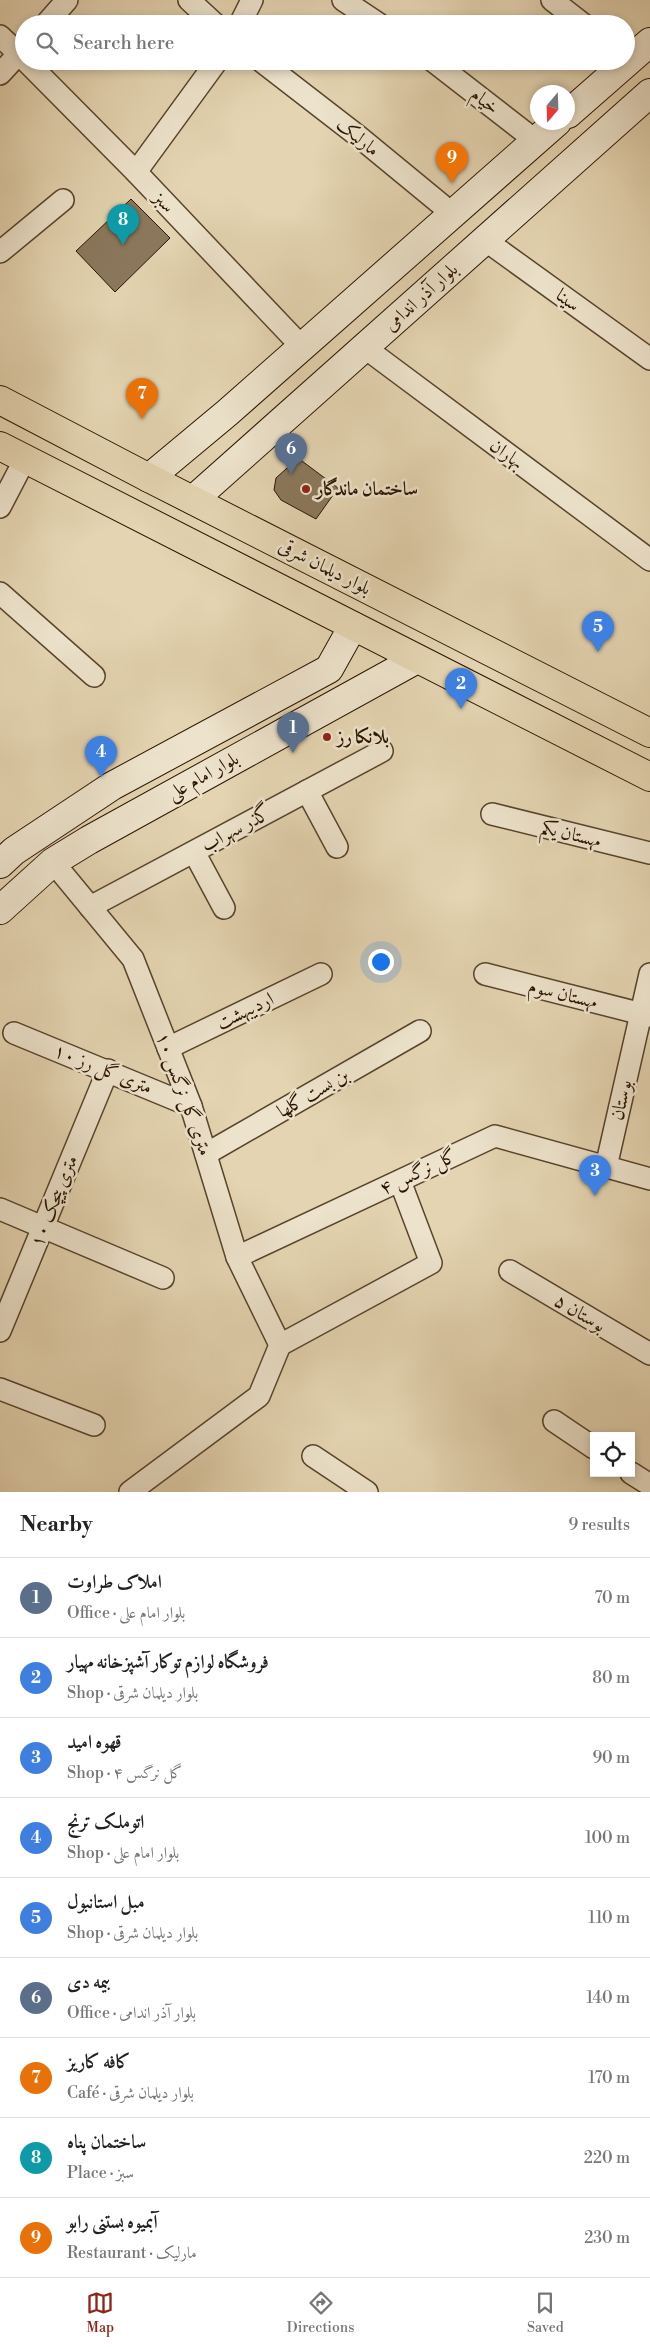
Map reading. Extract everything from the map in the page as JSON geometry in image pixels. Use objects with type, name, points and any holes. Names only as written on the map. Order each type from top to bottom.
[{"type":"main road","points":[[635,53],[650,42]]},
{"type":"main road","points":[[575,107],[615,70]]},
{"type":"main road","name":"بلوار آذر اندامی","points":[[193,500],[650,93]]},
{"type":"main road","points":[[149,478],[227,413],[549,130]]},
{"type":"main road","name":"بلوار دیلمان شرقی","points":[[0,400],[650,733]]},
{"type":"main road","points":[[227,413],[228,430],[239,440],[257,443]]},
{"type":"main road","name":"بلوار دیلمان شرقی","points":[[0,446],[650,777]]},
{"type":"main road","points":[[125,509],[172,514],[185,508],[193,500]]},
{"type":"main road","points":[[351,695],[353,687],[348,674],[342,670],[330,669],[353,626]]},
{"type":"main road","name":"بلوار امام علی","points":[[0,910],[53,862],[228,762],[417,659]]},
{"type":"main road","name":"بلوار امام علی","points":[[0,864],[14,850],[112,786],[330,669]]},
{"type":"street","points":[[54,15],[67,0]]},
{"type":"street","points":[[189,0],[205,15]]},
{"type":"street","points":[[244,15],[252,0]]},
{"type":"street","points":[[342,0],[365,15]]},
{"type":"street","points":[[552,0],[571,15]]},
{"type":"street","name":"سبز","points":[[0,36],[15,49]]},
{"type":"street","points":[[0,74],[15,62]]},
{"type":"street","name":"سبز","points":[[37,70],[301,346]]},
{"type":"street","points":[[136,172],[210,70]]},
{"type":"street","name":"مارلیک","points":[[273,70],[358,136],[454,215]]},
{"type":"street","name":"خیام","points":[[445,70],[536,141]]},
{"type":"street","points":[[0,252],[63,200]]},
{"type":"street","name":"سینا","points":[[485,240],[650,359]]},
{"type":"street","name":"بهاران","points":[[364,347],[650,560]]},
{"type":"street","points":[[0,507],[25,458]]},
{"type":"street","points":[[0,593],[94,676]]},
{"type":"street","name":"گذر سهراب","points":[[90,907],[382,751]]},
{"type":"street","points":[[307,791],[337,847]]},
{"type":"street","name":"مهستان یکم","points":[[492,814],[650,853]]},
{"type":"street","points":[[194,852],[224,908]]},
{"type":"street","name":"۱۰ متری گل نرگس","points":[[53,862],[132,959],[191,1106],[237,1256],[280,1345]]},
{"type":"street","name":"اردیبهشت","points":[[168,1048],[322,974]]},
{"type":"street","name":"مهستان سوم","points":[[485,974],[645,1015]]},
{"type":"street","name":"بوستان","points":[[606,1167],[645,1015],[650,974]]},
{"type":"street","name":"بن بست گلها","points":[[206,1154],[420,1032]]},
{"type":"street","name":"۱۰ متری گل رز","points":[[14,1033],[108,1070],[191,1106]]},
{"type":"street","name":"۱۰ متری پیچک","points":[[0,1331],[108,1070]]},
{"type":"street","name":"گل نرگس ۴","points":[[237,1256],[495,1136],[650,1179]]},
{"type":"street","points":[[130,1492],[259,1396],[280,1345],[432,1263],[400,1181]]},
{"type":"street","points":[[0,1209],[163,1278]]},
{"type":"street","name":"بوستان ۵","points":[[510,1271],[650,1354]]},
{"type":"street","points":[[0,1389],[94,1425]]},
{"type":"street","points":[[554,1421],[590,1445]]},
{"type":"street","points":[[313,1456],[366,1492]]},
{"type":"street","points":[[635,1476],[650,1486]]},
{"type":"building","points":[[131,199],[170,238],[115,292],[76,251]]},
{"type":"building","name":"ساختمان ماندگار","points":[[298,458],[338,488],[316,519],[281,500],[274,490],[276,478]]},
{"type":"place","name":"آبمیوه بستنی رابو","points":[[452,183]]},
{"type":"place","name":"ساختمان پناه","points":[[123,245]]},
{"type":"place","name":"کافه کاریز","points":[[142,419]]},
{"type":"place","name":"بیمه دی","points":[[291,474]]},
{"type":"place","name":"ساختمان ماندگار","points":[[306,489]]},
{"type":"place","name":"مبل استانبول","points":[[598,652]]},
{"type":"place","name":"فروشگاه لوازم توکار آشپزخانه مهیار","points":[[461,709]]},
{"type":"place","name":"بلانکا رز","points":[[327,737]]},
{"type":"place","name":"املاک طراوت","points":[[293,753]]},
{"type":"place","name":"اتوملک ترنج","points":[[101,777]]},
{"type":"place","name":"قهوه امید","points":[[595,1196]]}]
